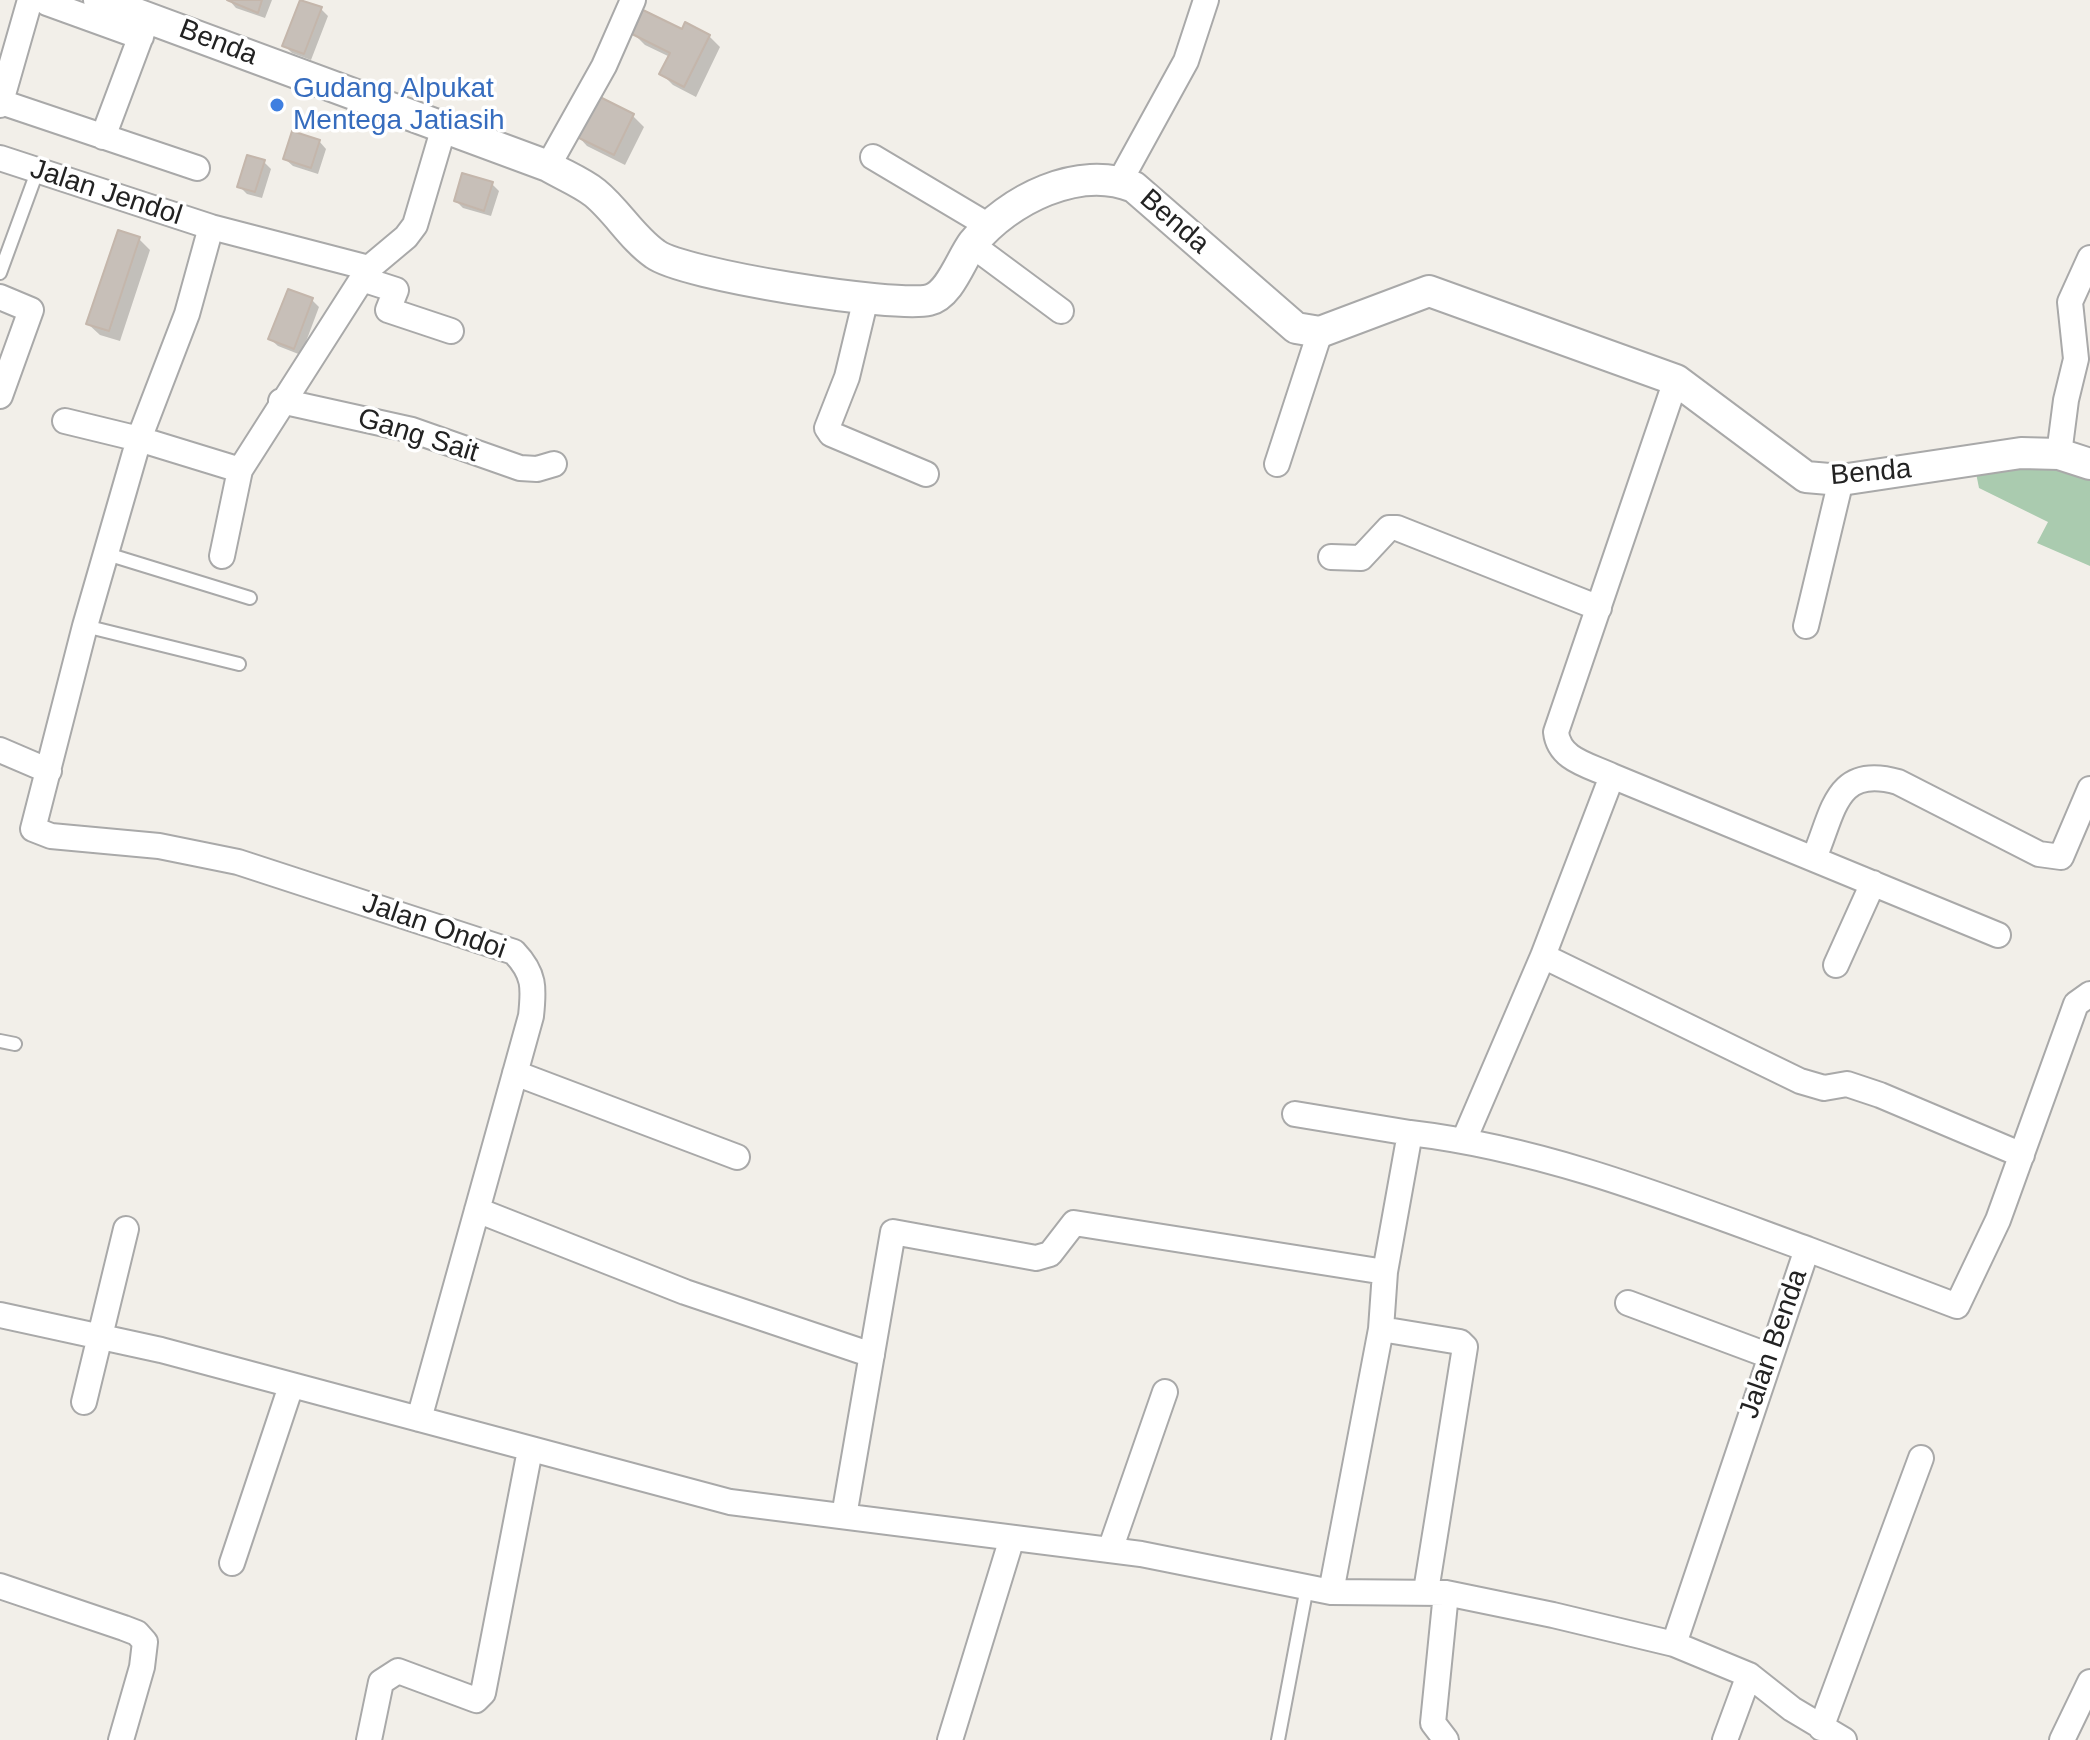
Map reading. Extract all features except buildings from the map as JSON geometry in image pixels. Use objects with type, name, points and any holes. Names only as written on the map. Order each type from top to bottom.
[{"type":"street","name":"Benda","points":[[99,0],[144,27],[444,127],[548,166],[595,193],[656,255],[702,271],[866,298],[929,300],[941,293],[980,235],[1008,207],[1059,185],[1120,181],[1134,187],[1296,328],[1320,332],[1429,291],[1676,380],[1806,477],[1841,480],[2021,453],[2059,454],[2090,464]]},
{"type":"street","points":[[548,166],[604,66],[633,0]]},
{"type":"street","points":[[1120,181],[1186,61],[1206,0]]},
{"type":"street","points":[[103,137],[144,27],[39,2],[0,103],[103,137],[197,168]]},
{"type":"street","points":[[222,556],[240,470],[365,273],[406,237],[415,225],[444,127]]},
{"type":"street","points":[[873,157],[980,235],[1061,311]]},
{"type":"street","name":"Jalan Jendol","points":[[0,158],[211,227],[365,273],[396,290],[388,310],[451,331]]},
{"type":"street","points":[[0,750],[49,771],[85,626],[139,439],[187,314],[211,227]]},
{"type":"street","points":[[2059,454],[2066,400],[2076,359],[2070,302],[2090,258]]},
{"type":"street","points":[[0,297],[31,310],[0,396]]},
{"type":"street","points":[[866,298],[847,377],[827,428],[831,434],[926,474]]},
{"type":"street","points":[[1277,464],[1320,332]]},
{"type":"street","points":[[1676,380],[1556,732],[1558,746],[1565,754],[1612,776],[1998,935]]},
{"type":"street","name":"Gang Sait","points":[[281,401],[412,430],[520,468],[537,469],[554,464]]},
{"type":"street","points":[[65,421],[139,439],[240,470]]},
{"type":"street","points":[[1806,626],[1841,480]]},
{"type":"street","points":[[1331,557],[1361,558],[1389,528],[1397,528],[1599,608]]},
{"type":"street","name":"Jalan Ondoi","points":[[49,771],[33,829],[51,836],[159,846],[238,862],[514,952],[528,967],[533,992],[515,1073],[419,1419]]},
{"type":"street","points":[[1464,1140],[1543,956],[1612,776]]},
{"type":"street","points":[[1814,858],[1844,787],[1861,777],[1877,776],[1898,782],[2039,854],[2061,857],[2090,789]]},
{"type":"street","points":[[1836,965],[1873,883]]},
{"type":"street","points":[[1543,956],[1800,1081],[1824,1088],[1847,1084],[2022,1155]]},
{"type":"street","name":"Jalan Benda","points":[[1674,1644],[1807,1249],[1957,1306],[1993,1234],[2076,1004],[2089,989]]},
{"type":"street","points":[[515,1073],[737,1157]]},
{"type":"street","points":[[1295,1114],[1464,1140],[1667,1198],[1807,1249]]},
{"type":"street","points":[[1319,1590],[1381,1329],[1385,1272],[1410,1133]]},
{"type":"street","points":[[477,1210],[685,1292],[872,1355]]},
{"type":"street","points":[[844,1516],[893,1232],[1036,1258],[1050,1254],[1074,1223],[1385,1272]]},
{"type":"street","points":[[84,1402],[126,1229]]},
{"type":"street","points":[[1628,1303],[1770,1356]]},
{"type":"street","points":[[0,1315],[98,1335],[730,1502],[1110,1550],[1319,1590],[1436,1592],[1674,1644],[1749,1675],[1821,1728],[1844,1740]]},
{"type":"street","points":[[1381,1329],[1460,1342],[1465,1347],[1436,1592],[1433,1723],[1446,1740]]},
{"type":"street","points":[[232,1563],[291,1386]]},
{"type":"street","points":[[1110,1550],[1165,1392]]},
{"type":"street","points":[[369,1740],[381,1682],[398,1671],[476,1700],[483,1693],[530,1450]]},
{"type":"street","points":[[1821,1728],[1921,1458]]},
{"type":"street","points":[[950,1740],[1012,1538]]},
{"type":"street","points":[[0,1586],[124,1628],[145,1642],[142,1667],[121,1740]]},
{"type":"street","points":[[1725,1740],[1749,1675]]},
{"type":"street","points":[[2062,1740],[2090,1682]]},
{"type":"lane","points":[[0,273],[37,172]]},
{"type":"lane","points":[[107,554],[250,598]]},
{"type":"lane","points":[[85,626],[239,664]]},
{"type":"lane","points":[[0,1041],[15,1044]]},
{"type":"lane","points":[[1278,1740],[1319,1590]]},
{"type":"green space","points":[[2038,459],[2090,473],[2090,566],[2037,543],[2048,522],[1979,488],[1975,468]]},
{"type":"place","name":"Gudang Alpukat Mentega Jatiasih","points":[[277,105]]}]
